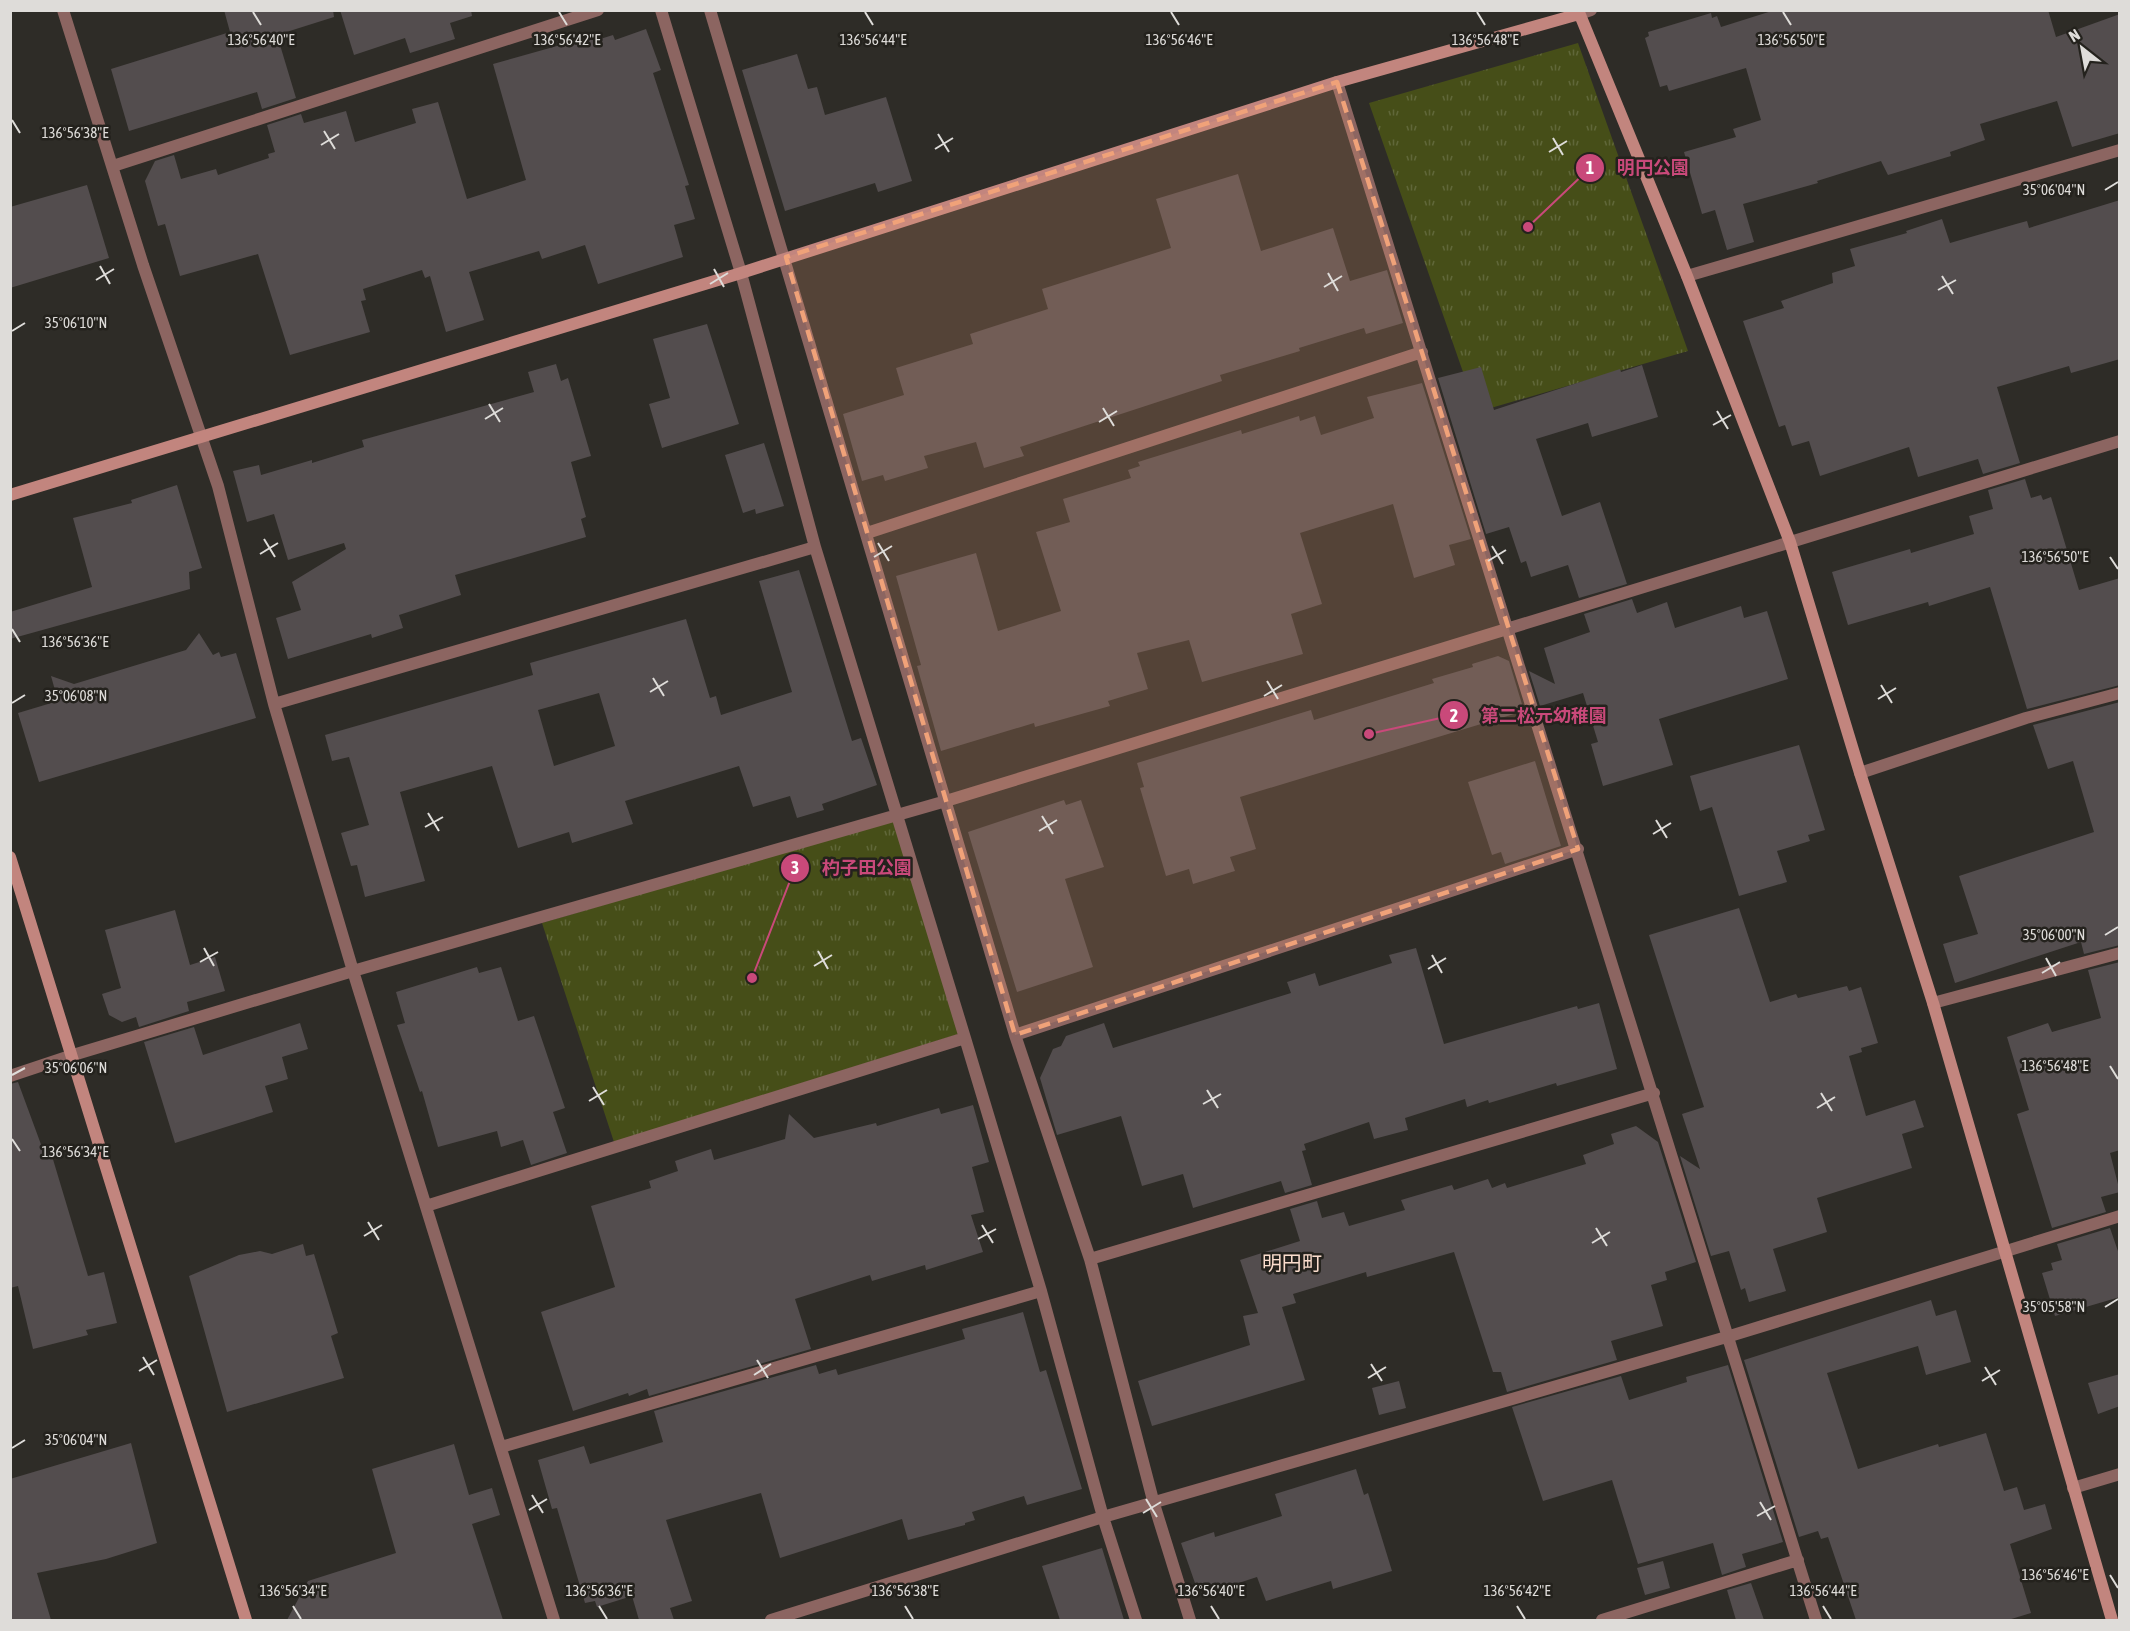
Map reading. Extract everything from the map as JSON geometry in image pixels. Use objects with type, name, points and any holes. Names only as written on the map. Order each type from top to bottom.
[{"type":"street","points":[[63,10],[143,265],[218,486],[274,704],[353,971],[554,1620]]},
{"type":"street","points":[[113,166],[598,10]]},
{"type":"street","points":[[661,10],[741,273],[815,547],[1041,1291],[1103,1517],[1136,1620]]},
{"type":"street","points":[[710,10],[786,257],[1015,1035],[1090,1259],[1154,1504],[1190,1620]]},
{"type":"street","points":[[10,495],[741,273],[1337,82],[1583,12],[1790,542],[1933,1003],[2112,1620]]},
{"type":"street","points":[[1337,82],[1730,1336],[1816,1620]]},
{"type":"street","points":[[1687,276],[2120,150]]},
{"type":"street","points":[[867,533],[1422,352]]},
{"type":"street","points":[[10,1076],[353,971],[946,801],[2120,441]]},
{"type":"street","points":[[274,704],[815,547]]},
{"type":"street","points":[[1860,773],[2026,718],[2120,693]]},
{"type":"street","points":[[1015,1035],[1578,849]]},
{"type":"street","points":[[10,857],[246,1620]]},
{"type":"street","points":[[1933,1003],[2120,953]]},
{"type":"street","points":[[426,1206],[965,1038]]},
{"type":"street","points":[[1090,1259],[1654,1093]]},
{"type":"street","points":[[771,1620],[1103,1517],[1730,1336],[2120,1216]]},
{"type":"street","points":[[501,1447],[1041,1291]]},
{"type":"street","points":[[2073,1488],[2120,1474]]},
{"type":"street","points":[[1602,1620],[1798,1560]]},
{"type":"highlighted area","points":[[1337,82],[1578,849],[1015,1035],[786,257]]},
{"type":"green space","points":[[1578,43],[1688,351],[1477,412],[1369,103]]},
{"type":"green space","points":[[894,819],[962,1033],[614,1142],[542,923]]},
{"type":"building","points":[[224,10],[333,10],[334,17],[277,35],[296,98],[262,109],[257,92],[129,131],[111,69],[230,32]]},
{"type":"building","points":[[340,10],[471,10],[472,16],[450,23],[455,39],[410,53],[405,38],[354,55]]},
{"type":"building","points":[[1775,10],[2048,10],[2056,37],[2120,14],[2120,133],[2072,147],[2057,101],[1980,124],[1985,140],[1950,152],[1951,156],[1888,175],[1881,161],[1817,181],[1818,183],[1743,204],[1754,242],[1727,250],[1715,210],[1702,214],[1684,152],[1736,137],[1733,129],[1761,120],[1746,68],[1669,91],[1667,85],[1660,87],[1645,38],[1649,36],[1648,32],[1711,13],[1712,18],[1717,16],[1721,27]]},
{"type":"building","points":[[646,29],[661,70],[653,73],[689,185],[685,186],[695,219],[674,225],[683,257],[598,284],[585,245],[542,259],[539,251],[469,272],[484,320],[446,332],[430,276],[425,278],[422,270],[363,289],[366,300],[361,301],[370,332],[290,355],[258,254],[180,276],[165,224],[158,226],[145,181],[155,161],[174,155],[181,179],[216,169],[218,175],[269,158],[268,154],[275,152],[267,125],[301,114],[304,123],[346,111],[355,142],[416,123],[412,109],[438,102],[467,199],[526,180],[493,64],[596,35],[597,40],[613,35],[615,40]]},
{"type":"building","points":[[797,54],[808,89],[817,87],[825,115],[886,97],[912,181],[878,192],[875,183],[785,211],[742,70]]},
{"type":"building","points":[[1238,174],[1261,251],[1333,228],[1350,281],[1387,270],[1403,323],[1366,334],[1364,328],[1299,348],[1300,351],[1220,375],[1222,381],[1020,447],[1024,456],[984,468],[976,442],[924,456],[928,468],[885,481],[883,475],[862,481],[843,414],[904,395],[896,368],[973,344],[970,334],[1048,309],[1042,289],[1171,248],[1156,199]]},
{"type":"building","points":[[87,185],[109,258],[10,288],[10,207]]},
{"type":"building","points":[[2120,200],[2120,359],[2071,373],[2069,366],[1997,387],[2020,463],[1983,474],[1978,459],[1918,477],[1909,447],[1820,476],[1809,441],[1792,446],[1785,425],[1779,427],[1743,321],[1784,308],[1781,301],[1833,283],[1832,273],[1855,266],[1850,249],[1907,233],[1906,231],[1942,219],[1950,243],[2027,221],[2029,228]]},
{"type":"building","points":[[707,324],[739,424],[662,448],[649,404],[670,398],[653,339]]},
{"type":"building","points":[[556,364],[561,381],[568,378],[591,456],[571,462],[586,517],[581,519],[586,537],[455,575],[461,595],[399,615],[403,628],[372,638],[371,634],[288,659],[276,618],[301,610],[292,582],[346,549],[344,543],[288,560],[274,514],[247,522],[233,471],[259,465],[261,475],[312,460],[312,463],[364,447],[362,440],[534,392],[528,372]]},
{"type":"building","points":[[1642,365],[1658,417],[1592,437],[1588,423],[1536,439],[1562,516],[1600,502],[1627,584],[1579,598],[1568,565],[1531,577],[1526,561],[1521,563],[1509,527],[1486,534],[1438,378],[1481,367],[1494,410],[1620,369],[1621,372]]},
{"type":"building","points":[[1422,383],[1471,539],[1449,545],[1455,565],[1414,578],[1393,504],[1300,533],[1322,604],[1291,614],[1303,654],[1202,682],[1189,640],[1137,653],[1148,689],[1108,701],[1110,706],[1035,727],[1034,723],[941,751],[917,666],[921,665],[896,576],[976,553],[998,631],[1061,611],[1036,532],[1070,522],[1063,499],[1131,478],[1128,470],[1140,466],[1138,462],[1241,430],[1242,434],[1299,416],[1300,421],[1315,416],[1321,435],[1374,418],[1367,397]]},
{"type":"building","points":[[764,443],[784,506],[756,514],[755,509],[743,513],[725,455]]},
{"type":"building","points":[[2025,479],[2031,498],[2041,495],[2043,500],[2051,497],[2079,590],[2120,578],[2120,685],[2027,709],[1990,587],[1929,606],[1928,602],[1848,625],[1832,572],[1910,549],[1911,553],[1974,534],[1969,516],[1993,509],[1988,490]]},
{"type":"building","points":[[177,485],[202,568],[189,572],[190,589],[10,639],[10,612],[92,587],[73,518],[132,503],[131,500]]},
{"type":"building","points":[[799,570],[852,741],[861,738],[877,785],[822,804],[824,810],[797,818],[790,796],[753,807],[739,766],[625,801],[633,824],[572,843],[569,832],[518,848],[492,766],[400,792],[425,881],[365,897],[357,865],[351,866],[341,833],[369,825],[349,757],[332,761],[325,735],[533,675],[530,663],[686,619],[710,698],[716,696],[721,715],[792,692],[759,581]],"holes":[[[599,693],[615,746],[554,766],[538,710]]]},
{"type":"building","points":[[1632,599],[1637,613],[1667,602],[1675,628],[1741,606],[1744,618],[1767,611],[1788,679],[1659,719],[1673,765],[1603,786],[1591,744],[1598,742],[1583,693],[1540,706],[1529,671],[1555,684],[1544,648],[1590,632],[1584,614]]},
{"type":"building","points":[[199,633],[213,655],[219,652],[221,657],[236,653],[256,718],[39,782],[18,713],[58,701],[51,676],[74,684],[186,650]]},
{"type":"building","points":[[1498,656],[1509,661],[1524,711],[1240,797],[1256,849],[1230,857],[1235,871],[1193,884],[1189,869],[1166,876],[1140,788],[1144,787],[1137,763],[1311,710],[1314,720],[1434,683],[1432,679],[1473,667],[1472,664]]},
{"type":"building","points":[[2120,702],[2120,945],[2084,954],[2081,942],[1955,983],[1943,944],[1978,934],[1959,876],[2094,832],[2073,761],[2048,769],[2033,725]]},
{"type":"building","points":[[1799,745],[1825,830],[1808,835],[1810,841],[1777,851],[1787,882],[1739,896],[1712,807],[1700,811],[1690,776]]},
{"type":"building","points":[[1535,761],[1561,846],[1505,864],[1501,852],[1492,855],[1468,782]]},
{"type":"building","points":[[1064,800],[1066,805],[1081,800],[1104,867],[1065,879],[1093,967],[1017,992],[968,832]]},
{"type":"building","points":[[1739,908],[1770,1002],[1796,994],[1798,998],[1847,986],[1849,991],[1861,987],[1878,1043],[1861,1048],[1862,1052],[1849,1056],[1866,1116],[1915,1100],[1924,1127],[1902,1134],[1912,1168],[1817,1198],[1827,1232],[1773,1249],[1786,1291],[1749,1302],[1745,1288],[1741,1290],[1729,1251],[1711,1256],[1680,1156],[1700,1169],[1682,1114],[1704,1107],[1649,935]]},
{"type":"building","points":[[175,910],[190,965],[215,957],[225,991],[187,1002],[189,1011],[139,1027],[136,1017],[122,1022],[109,1015],[102,994],[121,988],[105,930]]},
{"type":"building","points":[[1416,948],[1444,1044],[1577,1006],[1578,1009],[1599,1003],[1617,1069],[1557,1086],[1556,1083],[1489,1103],[1488,1100],[1467,1107],[1465,1099],[1405,1118],[1408,1130],[1374,1139],[1369,1122],[1304,1144],[1306,1150],[1302,1151],[1312,1185],[1285,1193],[1281,1181],[1193,1208],[1183,1174],[1142,1186],[1121,1116],[1057,1135],[1040,1078],[1053,1049],[1061,1046],[1066,1036],[1104,1023],[1113,1048],[1291,993],[1287,982],[1315,973],[1319,986],[1392,963],[1389,955]]},
{"type":"building","points":[[2120,962],[2120,1150],[2110,1153],[2120,1192],[2101,1197],[2106,1212],[2052,1228],[2017,1114],[2029,1110],[2007,1037],[2048,1023],[2052,1032],[2101,1018],[2088,970]]},
{"type":"building","points":[[477,967],[479,973],[501,967],[518,1021],[534,1016],[565,1108],[553,1112],[567,1153],[531,1165],[523,1140],[501,1147],[497,1131],[438,1147],[422,1091],[420,1092],[397,1025],[405,1023],[396,992]]},
{"type":"building","points":[[300,1023],[308,1049],[282,1057],[288,1079],[265,1086],[273,1112],[175,1143],[144,1042],[194,1027],[203,1055]]},
{"type":"building","points":[[18,1082],[46,1158],[52,1156],[88,1276],[104,1272],[117,1323],[86,1330],[88,1335],[33,1349],[18,1286],[10,1288],[10,1084]]},
{"type":"building","points":[[973,1105],[989,1162],[972,1167],[984,1212],[971,1215],[983,1252],[926,1270],[925,1265],[872,1281],[870,1275],[795,1299],[811,1349],[649,1396],[647,1389],[573,1411],[541,1312],[615,1287],[591,1206],[651,1188],[649,1181],[678,1171],[675,1161],[711,1149],[714,1160],[785,1139],[789,1114],[814,1138],[876,1123],[877,1126],[939,1108],[941,1114]]},
{"type":"building","points":[[1636,1126],[1658,1142],[1696,1262],[1665,1272],[1667,1280],[1651,1285],[1663,1326],[1611,1341],[1617,1360],[1507,1392],[1501,1372],[1493,1372],[1454,1252],[1367,1277],[1366,1272],[1293,1294],[1296,1303],[1282,1307],[1305,1380],[1152,1426],[1138,1381],[1250,1345],[1243,1316],[1258,1313],[1240,1260],[1300,1241],[1290,1209],[1317,1201],[1322,1218],[1344,1212],[1349,1226],[1405,1210],[1401,1200],[1452,1185],[1454,1190],[1488,1179],[1492,1188],[1505,1183],[1507,1188],[1586,1164],[1583,1155],[1614,1144],[1611,1134]]},
{"type":"building","points":[[2110,1228],[2120,1257],[2120,1297],[2055,1316],[2042,1273],[2053,1270],[2051,1263],[2062,1260],[2057,1244]]},
{"type":"building","points":[[303,1244],[306,1256],[314,1254],[338,1333],[331,1336],[344,1378],[227,1412],[189,1276],[239,1255],[260,1251],[272,1254]]},
{"type":"building","points":[[1931,1300],[1936,1316],[1956,1310],[1971,1362],[1926,1375],[1918,1346],[1827,1373],[1858,1469],[1938,1444],[1939,1447],[1986,1433],[2004,1491],[2017,1487],[2024,1510],[2045,1504],[2052,1529],[2010,1544],[2031,1613],[2008,1620],[1856,1620],[1828,1537],[1821,1539],[1818,1531],[1799,1537],[1744,1360]]},
{"type":"building","points":[[1023,1312],[1040,1372],[1046,1370],[1082,1489],[1027,1505],[1024,1496],[972,1512],[975,1520],[965,1525],[908,1540],[902,1519],[780,1558],[761,1493],[666,1520],[692,1601],[670,1608],[674,1620],[639,1620],[632,1596],[597,1607],[595,1601],[585,1603],[557,1508],[552,1509],[538,1460],[584,1446],[590,1464],[663,1442],[654,1411],[816,1365],[819,1374],[836,1369],[838,1375],[965,1339],[962,1329]]},
{"type":"building","points":[[1728,1365],[1783,1542],[1742,1554],[1746,1567],[1722,1575],[1713,1543],[1638,1564],[1612,1480],[1543,1501],[1512,1407],[1621,1376],[1629,1400],[1687,1382],[1686,1377]]},
{"type":"building","points":[[2120,1374],[2120,1406],[2098,1414],[2088,1383]]},
{"type":"building","points":[[1399,1381],[1406,1408],[1379,1415],[1372,1388]]},
{"type":"building","points":[[131,1443],[157,1543],[106,1559],[37,1573],[51,1620],[10,1620],[10,1479]]},
{"type":"building","points":[[454,1444],[469,1495],[492,1488],[500,1515],[472,1524],[503,1620],[287,1620],[308,1581],[396,1553],[372,1469]]},
{"type":"building","points":[[1356,1469],[1364,1495],[1368,1493],[1392,1571],[1333,1589],[1331,1581],[1266,1601],[1257,1577],[1205,1594],[1202,1585],[1196,1586],[1181,1543],[1214,1532],[1215,1537],[1282,1516],[1275,1494]]},
{"type":"building","points":[[1102,1548],[1124,1620],[1060,1620],[1042,1566]]},
{"type":"building","points":[[1663,1561],[1670,1588],[1645,1595],[1637,1568]]},
{"type":"building","points":[[1751,1583],[1764,1620],[1736,1620],[1727,1590]]},
{"type":"place","name":"明円公園","points":[[1528,227]]},
{"type":"place","name":"第二松元幼稚園","points":[[1369,734]]},
{"type":"place","name":"杓子田公園","points":[[752,978]]},
{"type":"district","name":"明円町","points":[[1292,1263]]}]
